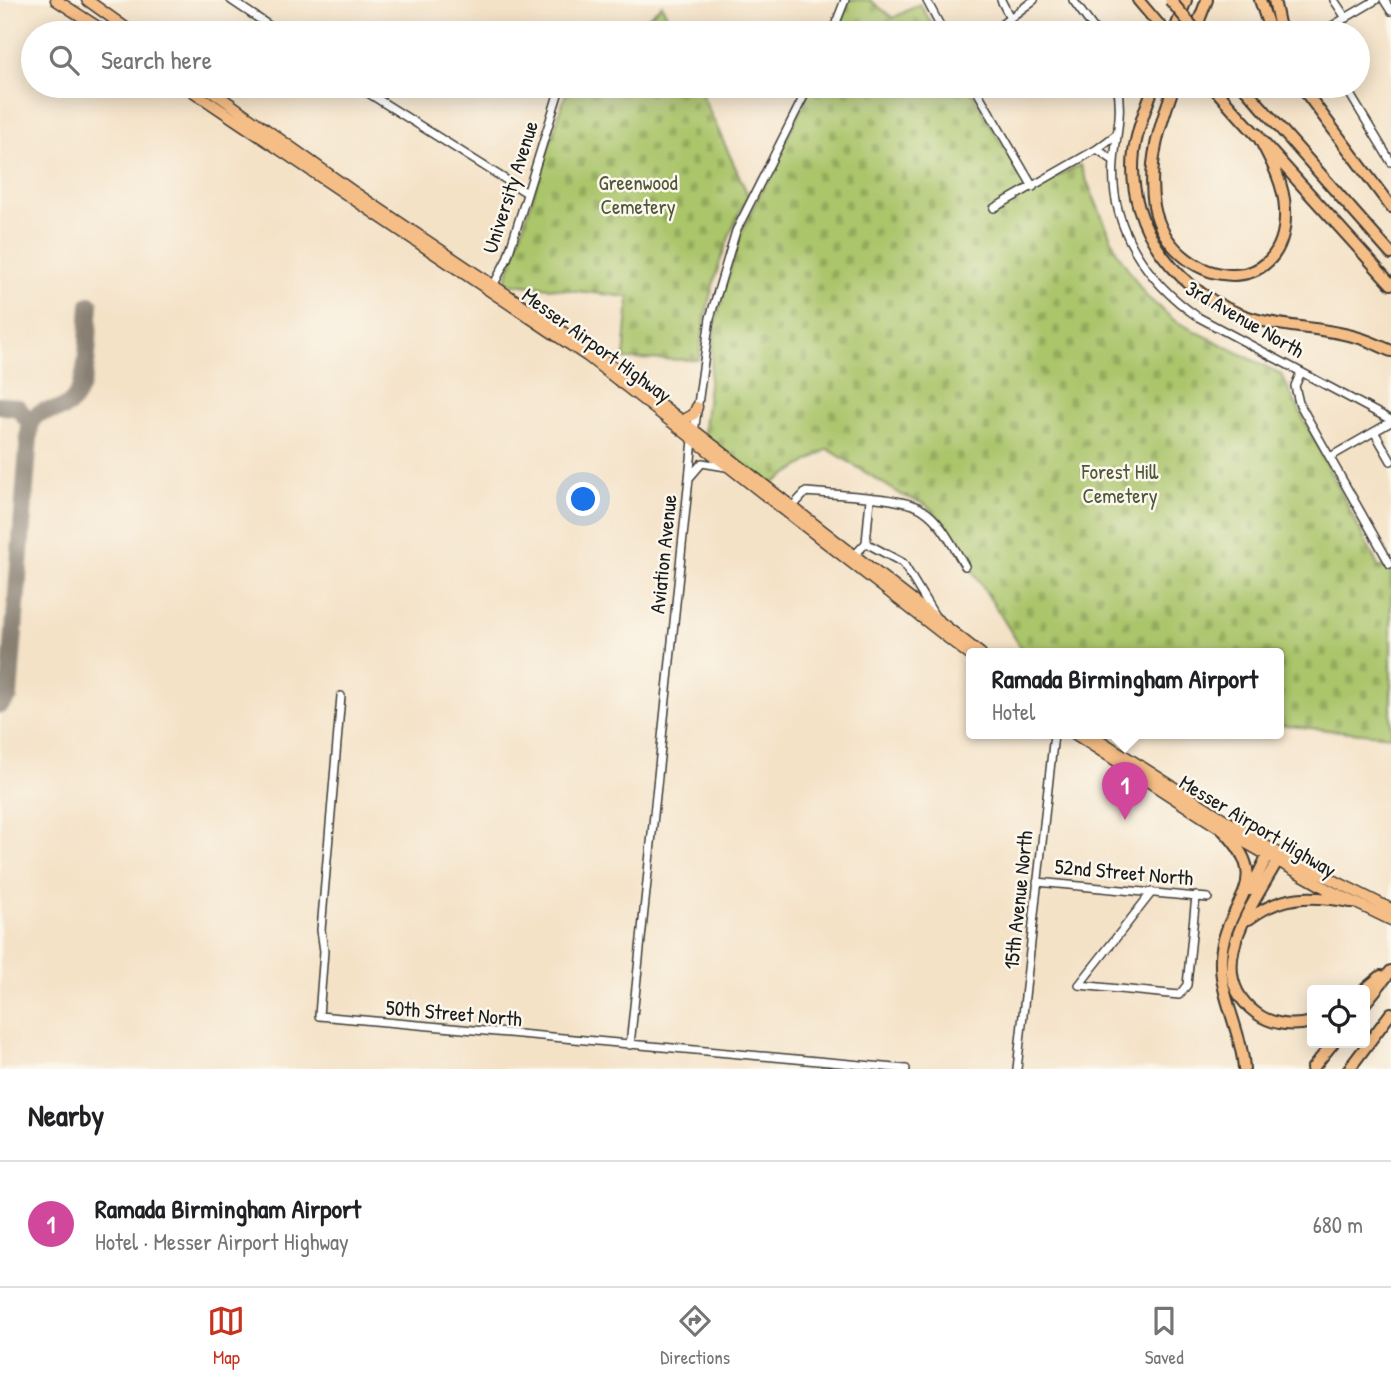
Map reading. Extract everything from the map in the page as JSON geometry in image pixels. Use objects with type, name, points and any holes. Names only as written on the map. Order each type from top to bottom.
[{"type":"highway","points":[[1138,0],[1156,21]]},
{"type":"highway","points":[[1170,0],[1187,21]]},
{"type":"highway","points":[[1200,21],[1207,0]]},
{"type":"highway","points":[[1260,0],[1267,21]]},
{"type":"highway","points":[[1274,0],[1278,21]]},
{"type":"highway","points":[[1178,21],[1185,2]]},
{"type":"highway","points":[[1150,98],[1134,152],[1134,187],[1147,229],[1170,266],[1217,306],[1253,319],[1357,337],[1391,351]]},
{"type":"highway","points":[[1170,98],[1155,141],[1155,208],[1170,239],[1186,259],[1212,274],[1230,275],[1255,270],[1265,263],[1279,246],[1284,231],[1283,194],[1278,176],[1257,134]]},
{"type":"highway","points":[[1223,98],[1391,284]]},
{"type":"highway","points":[[1253,98],[1391,254]]},
{"type":"highway","points":[[1311,98],[1391,207]]},
{"type":"highway","points":[[1223,830],[1245,858],[1249,872],[1248,883],[1225,938],[1221,957],[1223,977],[1243,1053],[1244,1069]]},
{"type":"highway","points":[[1225,938],[1274,855]]},
{"type":"highway","points":[[1274,855],[1235,939],[1231,965],[1237,990],[1243,1001],[1254,1011],[1276,1023],[1287,1025],[1307,1023]]},
{"type":"highway","points":[[1244,923],[1284,899],[1316,896],[1350,901]]},
{"type":"highway","points":[[1370,985],[1391,969]]},
{"type":"highway","points":[[1370,996],[1391,969]]},
{"type":"highway","points":[[1349,1069],[1391,1013]]},
{"type":"highway","points":[[1312,1069],[1329,1048]]},
{"type":"main road","points":[[57,0],[89,21]]},
{"type":"main road","points":[[87,0],[116,21]]},
{"type":"main road","name":"Messer Airport Highway","points":[[203,98],[600,357],[682,421],[726,467],[973,648]]},
{"type":"main road","name":"Messer Airport Highway","points":[[222,98],[587,356],[792,507],[966,652]]},
{"type":"main road","points":[[682,421],[694,414],[697,407]]},
{"type":"main road","name":"Messer Airport Highway","points":[[1083,739],[1223,830],[1391,909]]},
{"type":"main road","name":"Messer Airport Highway","points":[[1098,739],[1274,855],[1350,901],[1391,920]]},
{"type":"street","points":[[231,0],[262,21]]},
{"type":"street","points":[[837,21],[845,0]]},
{"type":"street","points":[[1001,0],[1010,18]]},
{"type":"street","points":[[1006,21],[1034,0]]},
{"type":"street","points":[[1073,0],[1088,21]]},
{"type":"street","points":[[1334,0],[1346,18]]},
{"type":"street","points":[[1341,21],[1376,0]]},
{"type":"street","points":[[1384,0],[1391,11]]},
{"type":"street","points":[[927,1],[938,21]]},
{"type":"street","points":[[376,98],[527,193]]},
{"type":"street","name":"University Avenue","points":[[492,288],[507,259],[557,98]]},
{"type":"street","name":"Aviation Avenue","points":[[629,1045],[693,435],[710,318],[736,231],[803,98]]},
{"type":"street","points":[[981,98],[1033,187]]},
{"type":"street","name":"3rd Avenue North","points":[[1118,98],[1120,119],[1114,177],[1122,223],[1137,256],[1153,279],[1174,301],[1198,317],[1391,421]]},
{"type":"street","points":[[1352,98],[1391,162]]},
{"type":"street","points":[[994,208],[1097,149],[1117,134]]},
{"type":"street","points":[[1381,145],[1391,139]]},
{"type":"street","points":[[1097,149],[1114,161]]},
{"type":"street","points":[[1301,372],[1295,393],[1390,564]]},
{"type":"street","points":[[1330,457],[1376,433],[1391,421]]},
{"type":"street","points":[[1376,433],[1391,461]]},
{"type":"street","points":[[688,488],[691,475],[702,463],[726,467]]},
{"type":"street","points":[[792,507],[806,492],[906,502],[923,510],[940,526],[965,566]]},
{"type":"street","points":[[852,558],[866,543],[870,499]]},
{"type":"street","points":[[866,543],[903,563],[936,619]]},
{"type":"street","name":"50th Street North","points":[[341,696],[321,930],[324,951],[320,1016],[906,1069]]},
{"type":"street","name":"15th Avenue North","points":[[1017,1069],[1053,739]]},
{"type":"street","name":"52nd Street North","points":[[1038,882],[1208,898]]},
{"type":"street","points":[[1152,892],[1079,985],[1179,995],[1186,985],[1196,896]]},
{"type":"green space","points":[[850,0],[870,0],[893,18],[920,4],[930,21],[842,21]]},
{"type":"green space","points":[[662,5],[669,21],[644,21]]},
{"type":"green space","name":"Greenwood Cemetery","points":[[564,98],[704,98],[748,195],[730,234],[716,275],[699,360],[624,359],[629,297],[505,283]]},
{"type":"green space","name":"Forest Hill Cemetery","points":[[806,98],[975,98],[1029,191],[1080,165],[1117,252],[1146,296],[1175,321],[1281,374],[1379,568],[1391,564],[1391,736],[1284,725],[1284,648],[1021,648],[940,519],[925,504],[902,495],[828,449],[770,485],[707,439],[704,429],[716,320],[741,233]]},
{"type":"taxiway","points":[[30,423],[41,413],[63,408],[79,391],[86,362],[90,305]]},
{"type":"taxiway","points":[[0,405],[18,408],[30,423],[9,696],[0,705]]},
{"type":"place","name":"Ramada Birmingham Airport","points":[[1125,820]]}]
